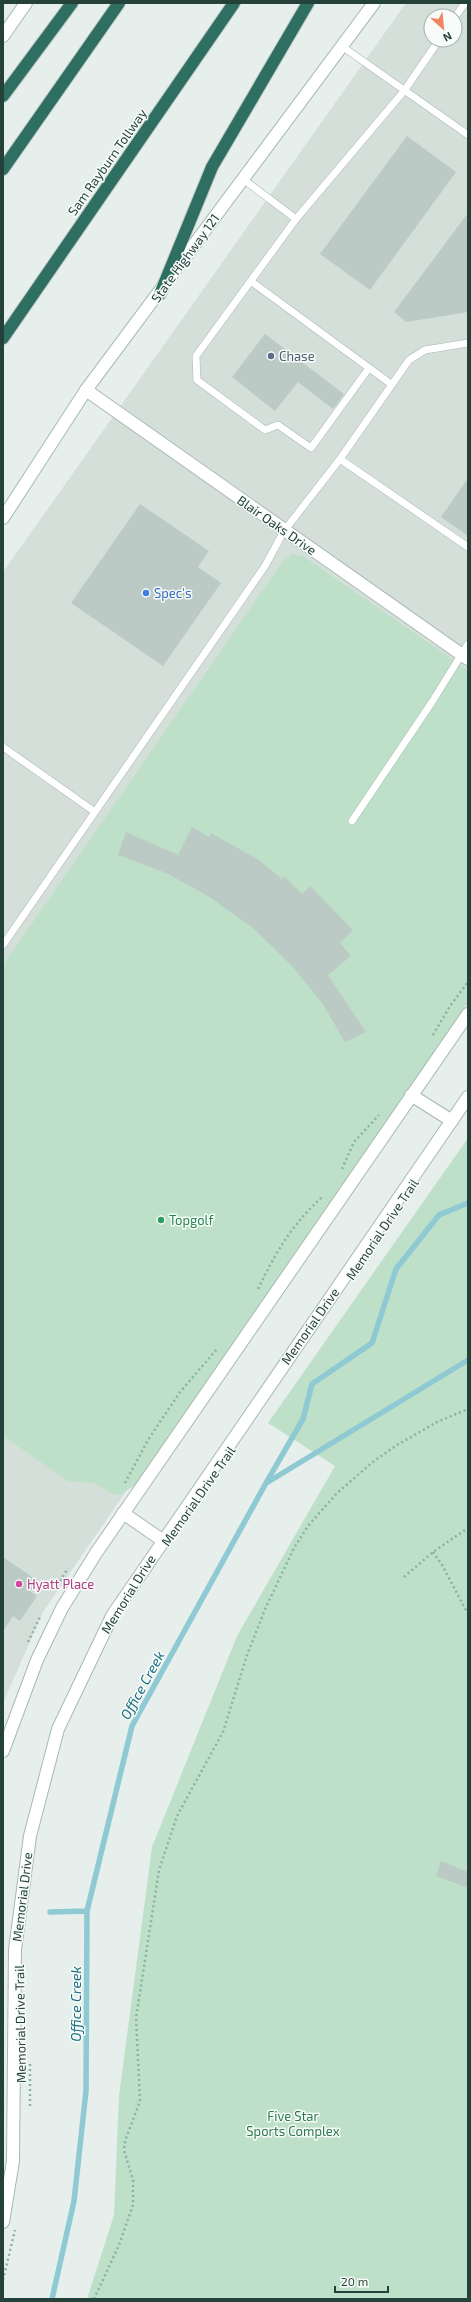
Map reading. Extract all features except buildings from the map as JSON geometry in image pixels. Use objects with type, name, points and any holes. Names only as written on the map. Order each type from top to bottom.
[{"type":"highway","points":[[3,96],[72,3]]},
{"type":"highway","points":[[3,169],[119,3]]},
{"type":"highway","name":"Sam Rayburn Tollway","points":[[3,338],[234,3]]},
{"type":"highway","points":[[160,294],[212,167],[308,3]]},
{"type":"street","points":[[3,36],[26,3]]},
{"type":"street","name":"State Highway 121","points":[[3,518],[86,390],[160,294],[243,179],[343,47],[374,3]]},
{"type":"street","name":"Blair Oaks Drive","points":[[86,390],[284,531],[466,652]]},
{"type":"street","points":[[3,1751],[37,1660],[59,1615],[123,1513],[160,1463],[468,1014]]},
{"type":"street","points":[[411,1096],[452,1120]]},
{"type":"street","name":"Memorial Drive","points":[[3,2222],[13,2161],[9,1950],[30,1836],[58,1729],[112,1616],[162,1540],[468,1097]]},
{"type":"street","points":[[123,1513],[162,1540]]},
{"type":"lane","points":[[343,47],[468,135]]},
{"type":"lane","points":[[369,368],[311,448],[278,425],[265,430],[197,380],[196,356],[252,282],[296,219],[404,91],[434,48]]},
{"type":"lane","points":[[243,179],[296,219]]},
{"type":"lane","points":[[252,282],[391,384]]},
{"type":"lane","points":[[3,945],[265,566],[284,531],[340,460],[409,360],[424,350],[468,343]]},
{"type":"lane","points":[[340,460],[468,547]]},
{"type":"lane","points":[[352,821],[466,652]]},
{"type":"lane","points":[[3,747],[95,812]]},
{"type":"path","points":[[94,2299],[120,2245],[133,2205],[133,2180],[124,2150],[125,2141],[140,2101],[137,2011],[159,1870],[177,1816],[192,1792],[223,1732],[247,1655],[266,1607],[294,1548],[308,1526],[337,1493],[374,1461],[397,1445],[437,1422],[468,1409]]},
{"type":"path","points":[[404,1577],[433,1552],[468,1528]]},
{"type":"path","points":[[433,1552],[442,1565],[468,1614]]},
{"type":"path","name":"Memorial Drive Trail","points":[[30,2056],[30,2110]]},
{"type":"path","points":[[3,2280],[16,2227]]},
{"type":"shaded area","points":[[406,3],[468,3],[468,995],[43,1612],[3,1703],[3,572]]},
{"type":"green space","name":"Topgolf","points":[[292,554],[303,556],[468,670],[468,1003],[135,1485],[120,1495],[113,1494],[94,1483],[68,1481],[3,1436],[3,965],[283,561]]},
{"type":"green space","name":"Five Star Sports Complex","points":[[468,1138],[468,2299],[87,2299],[114,2215],[119,2096],[152,1847],[237,1636],[335,1466],[268,1423]]},
{"type":"waterway","name":"Office Creek","points":[[52,2299],[74,2201],[86,2091],[87,1911],[132,1726],[303,1419],[312,1384],[372,1343],[396,1269],[439,1215],[468,1203]]},
{"type":"waterway","points":[[268,1482],[468,1360]]},
{"type":"waterway","points":[[50,1912],[87,1911]]},
{"type":"place","name":"Chase","points":[[271,356]]},
{"type":"place","name":"Spec's","points":[[146,593]]},
{"type":"place","name":"Topgolf","points":[[161,1220]]},
{"type":"place","name":"Hyatt Place","points":[[19,1584]]}]
